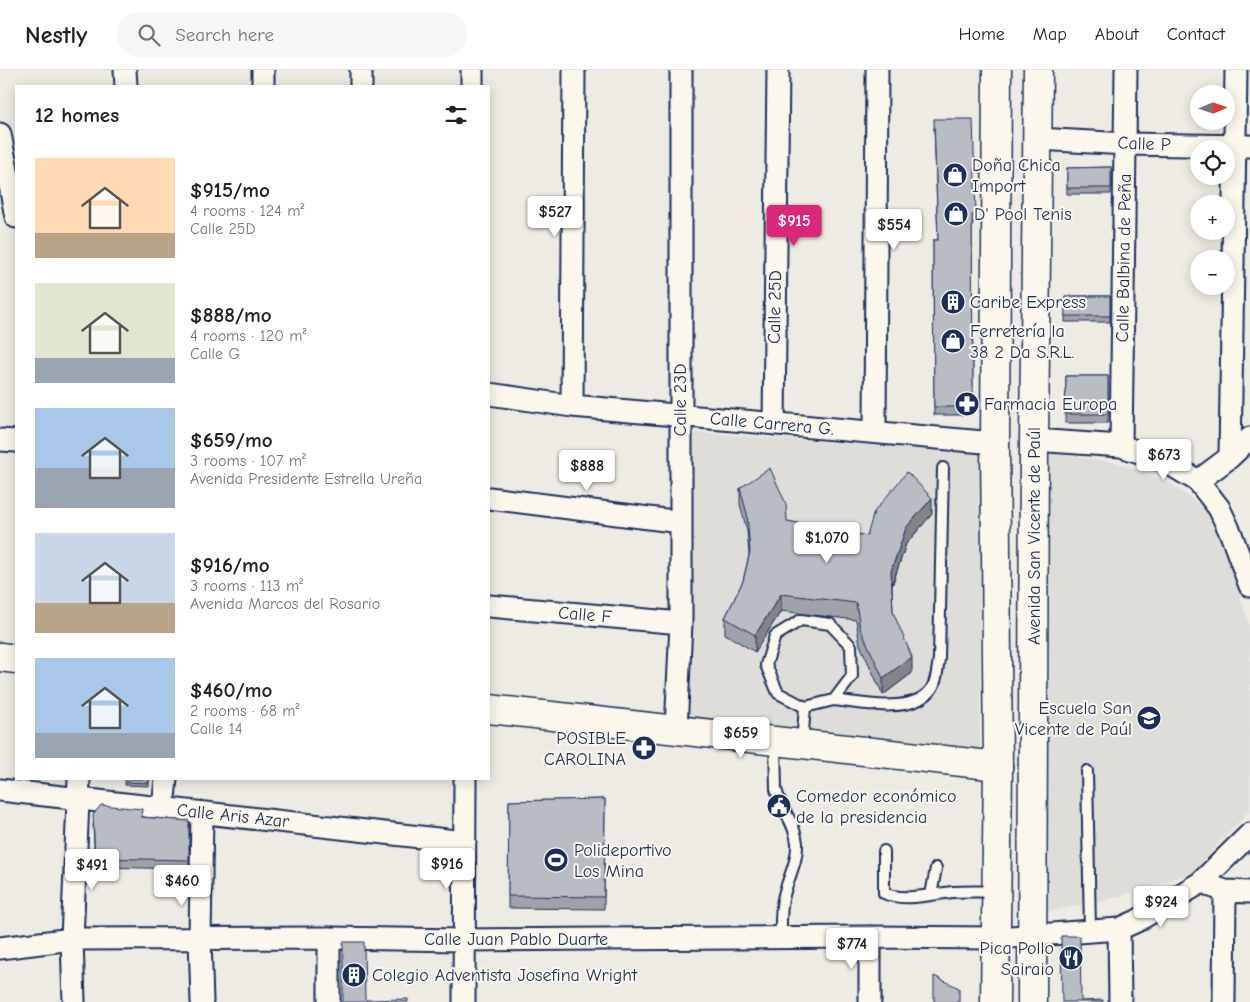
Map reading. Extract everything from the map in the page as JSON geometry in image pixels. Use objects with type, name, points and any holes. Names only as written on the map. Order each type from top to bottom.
[{"type":"main road","points":[[995,1002],[998,766],[995,443],[997,70]]},
{"type":"main road","name":"Avenida San Vicente de Paúl","points":[[1032,1002],[1034,440],[1038,70]]},
{"type":"main road","points":[[0,657],[15,659]]},
{"type":"main road","points":[[490,709],[998,766]]},
{"type":"street","points":[[125,70],[126,85]]},
{"type":"street","points":[[263,70],[263,85]]},
{"type":"street","points":[[361,70],[361,85]]},
{"type":"street","points":[[472,70],[472,85]]},
{"type":"street","points":[[572,406],[574,70]]},
{"type":"street","name":"Calle 23D","points":[[676,730],[681,623],[682,522],[680,416],[681,70]]},
{"type":"street","name":"Calle 25D","points":[[774,424],[778,70]]},
{"type":"street","points":[[874,432],[877,70]]},
{"type":"street","name":"Calle Balbina de Peña","points":[[1121,446],[1126,70]]},
{"type":"street","points":[[1230,457],[1242,255],[1243,146],[1236,70]]},
{"type":"street","points":[[0,134],[15,212]]},
{"type":"street","name":"Calle P","points":[[1038,140],[1243,146]]},
{"type":"street","name":"Calle Carrera G.","points":[[490,394],[572,406],[995,443]]},
{"type":"street","points":[[1198,481],[1230,457],[1250,438]]},
{"type":"street","points":[[0,440],[15,441]]},
{"type":"street","points":[[1034,440],[1121,446],[1163,460],[1198,481],[1218,508],[1249,578]]},
{"type":"street","points":[[490,498],[682,522]]},
{"type":"street","name":"Calle F","points":[[490,606],[681,623]]},
{"type":"street","points":[[163,808],[166,780]]},
{"type":"street","points":[[464,1002],[466,780]]},
{"type":"street","points":[[74,1002],[72,939],[79,789]]},
{"type":"street","name":"Calle Aris Azar","points":[[0,790],[79,789],[163,808],[466,842]]},
{"type":"street","points":[[202,812],[200,938],[202,1002]]},
{"type":"street","points":[[1120,1002],[1119,929],[1137,921],[1200,883],[1250,834]]},
{"type":"street","points":[[1200,883],[1225,891],[1250,892]]},
{"type":"street","points":[[1224,1002],[1225,891]]},
{"type":"street","name":"Calle Juan Pablo Duarte","points":[[0,948],[72,939],[996,938],[1119,929]]},
{"type":"street","points":[[870,937],[870,1002]]},
{"type":"street","points":[[329,938],[329,1002]]},
{"type":"lane","points":[[834,700],[852,676],[851,646],[830,624],[800,620],[775,636],[766,665],[778,693],[805,707],[834,700],[893,706],[914,702],[928,692],[936,678],[939,660],[943,468]]},
{"type":"lane","points":[[802,744],[805,707]]},
{"type":"lane","points":[[775,741],[776,789],[794,827],[797,844],[795,862],[783,900],[781,938]]},
{"type":"lane","points":[[1087,771],[1090,931]]},
{"type":"lane","points":[[884,851],[884,893],[890,896],[932,896],[954,892],[997,891]]},
{"type":"lane","points":[[932,896],[936,868]]},
{"type":"shaded area","points":[[685,432],[981,453],[980,769],[681,736]]},
{"type":"shaded area","name":"Escuela San Vicente de Paúl","points":[[1047,453],[1118,463],[1169,483],[1213,514],[1250,627],[1250,810],[1192,873],[1111,899],[1048,912]]},
{"type":"building","points":[[934,119],[973,119],[976,214],[972,215],[973,401],[968,407],[934,407],[933,240],[938,240]]},
{"type":"building","points":[[1111,167],[1111,188],[1067,188],[1067,168]]},
{"type":"building","points":[[1065,296],[1110,296],[1110,316],[1065,316]]},
{"type":"building","points":[[1066,376],[1108,376],[1108,414],[1065,414]]},
{"type":"building","points":[[770,468],[786,504],[787,521],[867,536],[874,512],[907,472],[932,498],[906,528],[891,571],[893,612],[912,657],[883,678],[860,628],[856,603],[781,594],[755,635],[725,618],[743,581],[750,552],[747,514],[740,488]]},
{"type":"building","points":[[125,780],[149,780],[149,783],[125,782]]},
{"type":"building","name":"Polideportivo Los Mina","points":[[605,799],[604,897],[508,896],[509,801]]},
{"type":"building","points":[[101,805],[142,809],[141,817],[189,821],[189,860],[95,858],[93,815]]},
{"type":"building","points":[[1061,936],[1080,936],[1081,1001],[1103,1000],[1103,1002],[1062,1002]]},
{"type":"building","name":"Colegio Adventista Josefina Wright","points":[[343,942],[364,942],[365,1000],[408,999],[408,1002],[343,1002]]},
{"type":"building","points":[[934,976],[959,988],[959,1002],[934,1002]]},
{"type":"place","name":"Doña Chica Import","points":[[955,175]]},
{"type":"place","name":"D' Pool Tenis","points":[[956,214]]},
{"type":"place","name":"Caribe Express","points":[[953,302]]},
{"type":"place","name":"Ferretería la 38 2 Da S.R.L.","points":[[953,341]]},
{"type":"place","name":"Farmacia Europa","points":[[967,404]]},
{"type":"place","name":"Escuela San Vicente de Paúl","points":[[1149,718]]},
{"type":"place","name":"POSIBLE CAROLINA","points":[[644,748]]},
{"type":"place","name":"Comedor económico de la presidencia","points":[[779,806]]},
{"type":"place","name":"Polideportivo Los Mina","points":[[556,860]]},
{"type":"place","name":"Pica Pollo Sairaio","points":[[1071,958]]},
{"type":"place","name":"Colegio Adventista Josefina Wright","points":[[354,975]]}]
